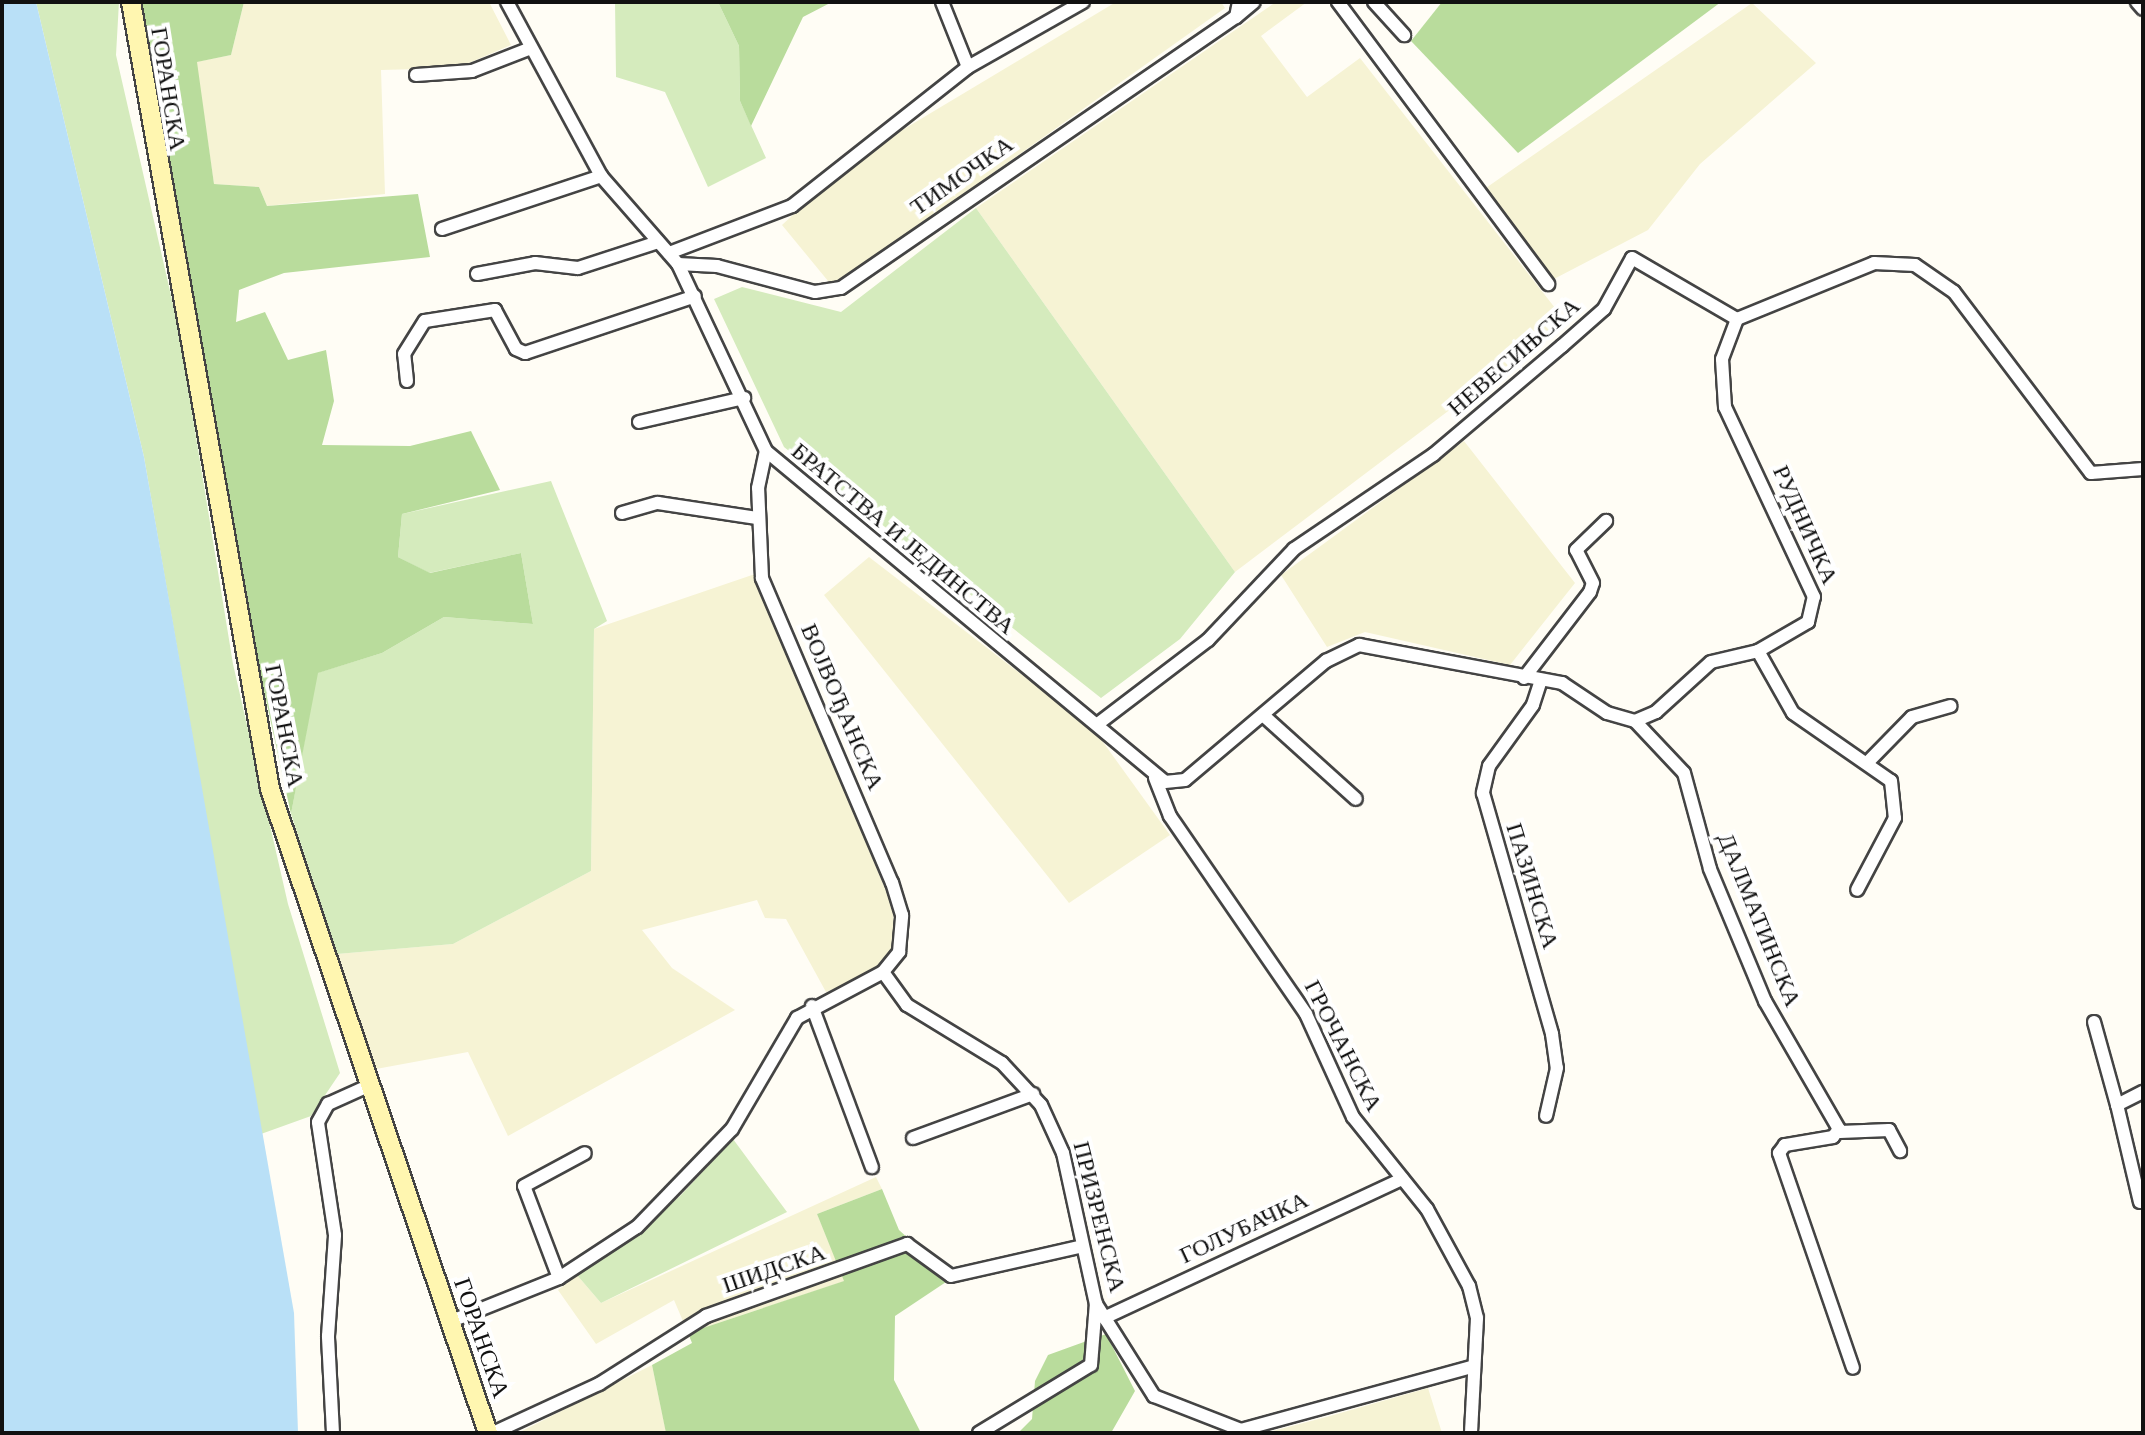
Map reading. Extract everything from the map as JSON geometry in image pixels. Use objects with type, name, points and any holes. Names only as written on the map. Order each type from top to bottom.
[{"type":"main road","name":"ГОРАНСКА","points":[[131,2],[270,789],[368,1086],[490,1433]]},
{"type":"street","name":"БРАТСТВА И ЈЕДИНСТВА","points":[[507,2],[601,176],[678,264],[744,398],[766,451],[992,645],[1099,723],[1155,778]]},
{"type":"street","points":[[942,2],[968,67]]},
{"type":"street","points":[[669,253],[792,206],[968,67],[1083,2]]},
{"type":"street","points":[[1236,17],[1239,2]]},
{"type":"street","name":"ТИМОЧКА","points":[[678,264],[717,266],[815,292],[841,288],[1254,2]]},
{"type":"street","points":[[1338,2],[1548,284]]},
{"type":"street","points":[[1374,2],[1404,35]]},
{"type":"street","points":[[2137,2],[2143,9]]},
{"type":"street","points":[[416,75],[472,71],[531,48]]},
{"type":"street","points":[[442,229],[601,176]]},
{"type":"street","points":[[477,274],[535,263],[573,269],[658,242]]},
{"type":"street","name":"НЕВЕСИЊСКА","points":[[1099,723],[1208,640],[1294,549],[1433,455],[1562,346],[1604,309],[1632,258],[1737,319]]},
{"type":"street","points":[[1737,319],[1874,263],[1915,265],[1954,292],[2091,473],[2143,469]]},
{"type":"street","points":[[407,381],[404,354],[425,321],[495,310],[516,349],[525,353],[695,296]]},
{"type":"street","name":"РУДНИЧКА","points":[[1635,721],[1656,712],[1711,662],[1758,651],[1808,622],[1815,602],[1725,407],[1722,359],[1737,319]]},
{"type":"street","points":[[639,422],[744,398]]},
{"type":"street","name":"ВОЈВОЂАНСКА","points":[[766,451],[757,518],[762,578],[899,904],[902,939],[883,972]]},
{"type":"street","points":[[622,513],[658,503],[757,518]]},
{"type":"street","points":[[1524,678],[1590,592],[1593,583],[1576,550],[1606,521]]},
{"type":"street","points":[[1155,778],[1185,780],[1326,661],[1359,645],[1562,683],[1607,713],[1635,721]]},
{"type":"street","points":[[1758,651],[1793,713],[1891,781],[1895,818],[1857,890]]},
{"type":"street","name":"ПАЗИНСКА","points":[[1541,680],[1533,705],[1489,766],[1483,793],[1552,1034],[1557,1068],[1546,1116]]},
{"type":"street","points":[[1867,763],[1912,717],[1950,706]]},
{"type":"street","points":[[1263,715],[1356,799]]},
{"type":"street","name":"ДАЛМАТИНСКА","points":[[1635,721],[1684,773],[1710,869],[1765,1001],[1840,1132]]},
{"type":"street","name":"ГРОЧАНСКА","points":[[1155,778],[1170,816],[1306,1014],[1353,1117],[1402,1179],[1469,1286],[1477,1318],[1472,1367],[1471,1433]]},
{"type":"street","points":[[449,1322],[559,1278],[637,1227],[714,1151],[797,1018],[812,1006],[883,972]]},
{"type":"street","name":"ПРИЗРЕНСКА","points":[[883,972],[907,1005],[1002,1063],[1033,1094],[1063,1153],[1083,1246],[1104,1318],[1149,1392],[1241,1430],[1472,1367]]},
{"type":"street","points":[[812,1006],[872,1167]]},
{"type":"street","points":[[2094,1022],[2140,1202]]},
{"type":"street","points":[[333,1433],[327,1361],[335,1235],[318,1122],[328,1104],[368,1086]]},
{"type":"street","points":[[2117,1105],[2143,1092]]},
{"type":"street","points":[[913,1138],[1033,1094]]},
{"type":"street","points":[[1853,1368],[1779,1153],[1785,1145],[1840,1132],[1889,1130],[1900,1151]]},
{"type":"street","points":[[559,1278],[524,1186],[585,1153]]},
{"type":"street","name":"ГОЛУБАЧКА","points":[[1104,1318],[1402,1179]]},
{"type":"street","name":"ШИДСКА","points":[[490,1433],[599,1384],[706,1316],[907,1244],[951,1276],[1083,1246]]},
{"type":"street","points":[[979,1433],[1091,1365],[1096,1296]]},
{"type":"shaded area","points":[[244,2],[489,2],[511,45],[457,68],[381,70],[385,194],[267,206],[259,187],[214,184],[196,62],[231,55]]},
{"type":"shaded area","points":[[1116,2],[1221,2],[1225,8],[833,287],[782,225],[854,159]]},
{"type":"shaded area","points":[[1276,2],[1307,2],[1261,36],[1307,97],[1360,58],[1566,322],[1235,572],[976,208]]},
{"type":"shaded area","points":[[1752,3],[1816,63],[1700,164],[1648,230],[1552,280],[1483,190]]},
{"type":"shaded area","points":[[1464,441],[1575,583],[1510,665],[1365,632],[1327,647],[1281,575]]},
{"type":"shaded area","points":[[869,557],[1095,731],[1170,835],[1069,903],[824,595]]},
{"type":"shaded area","points":[[755,574],[893,908],[895,945],[882,968],[826,992],[786,919],[765,918],[757,900],[642,930],[672,968],[735,1010],[508,1136],[468,1052],[376,1069],[337,954],[453,944],[591,871],[594,629]]},
{"type":"shaded area","points":[[876,1177],[882,1189],[817,1214],[845,1281],[688,1333],[674,1300],[596,1344],[558,1290],[577,1275],[601,1303]]},
{"type":"shaded area","points":[[652,1365],[666,1432],[679,1433],[518,1433]]},
{"type":"shaded area","points":[[1428,1388],[1442,1433],[1265,1433],[1330,1416]]},
{"type":"green space","points":[[36,2],[119,2],[116,55],[178,326],[233,664],[288,904],[340,1073],[311,1116],[261,1134],[144,457]]},
{"type":"green space","points":[[146,2],[244,2],[231,55],[197,62],[214,184],[259,187],[267,206],[418,194],[430,257],[284,273],[239,290],[236,322],[265,312],[288,360],[326,350],[334,401],[322,445],[410,446],[471,431],[500,490],[402,514],[398,557],[430,573],[521,553],[533,624],[444,617],[382,653],[318,673],[291,814],[254,645],[140,5]]},
{"type":"green space","points":[[615,2],[718,2],[739,46],[740,101],[766,158],[708,187],[665,92],[616,77]]},
{"type":"green space","points":[[718,2],[832,2],[803,17],[751,126],[740,101],[739,46]]},
{"type":"green space","points":[[1442,2],[1721,2],[1518,153],[1411,41]]},
{"type":"green space","points":[[976,208],[1235,572],[1180,639],[1101,698],[784,447],[714,299],[742,287],[841,312]]},
{"type":"green space","points":[[551,481],[607,621],[594,629],[591,871],[453,944],[337,954],[291,814],[317,673],[382,653],[444,617],[533,624],[521,553],[429,573],[398,557],[402,514]]},
{"type":"green space","points":[[733,1139],[787,1212],[601,1303],[577,1275],[680,1196]]},
{"type":"green space","points":[[882,1189],[899,1230],[952,1278],[895,1316],[894,1380],[921,1433],[666,1433],[652,1365],[692,1343],[688,1333],[844,1281],[817,1214]]},
{"type":"green space","points":[[1106,1334],[1135,1391],[1111,1433],[1018,1433],[1032,1419],[1035,1381],[1048,1355]]},
{"type":"water","points":[[2,2],[36,2],[144,457],[294,1313],[298,1433],[2,1433]]}]
